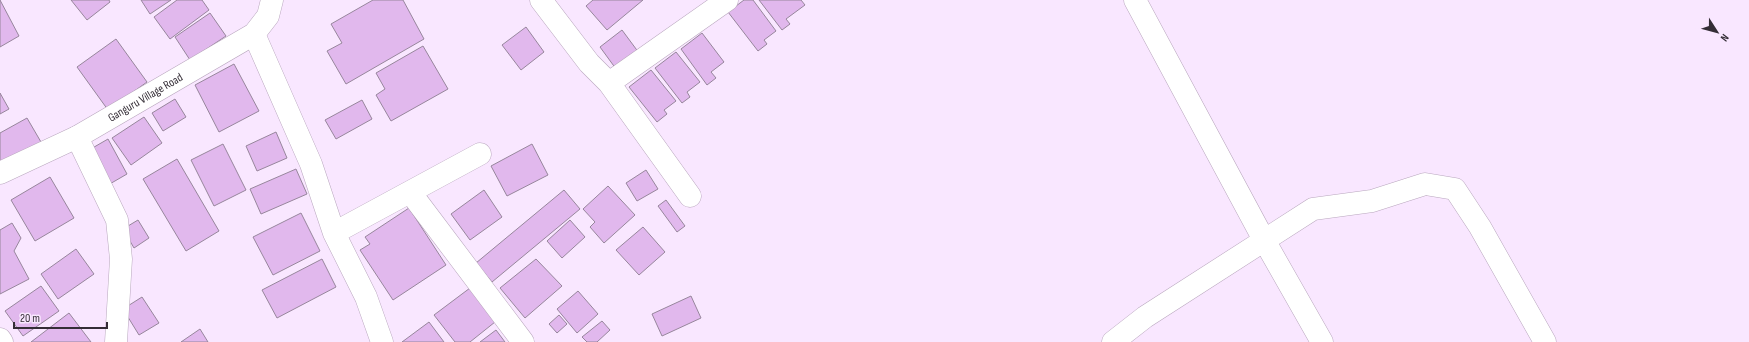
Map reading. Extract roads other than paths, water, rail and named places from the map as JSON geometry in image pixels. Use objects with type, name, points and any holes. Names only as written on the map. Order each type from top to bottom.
[{"type":"street","name":"Ganguru Village Road","points":[[0,173],[76,137],[254,34],[268,16],[272,0]]},
{"type":"street","points":[[541,0],[589,63],[609,83],[690,196]]},
{"type":"street","points":[[609,83],[727,0]]},
{"type":"street","points":[[1135,0],[1264,240],[1322,342]]},
{"type":"street","points":[[254,34],[311,164],[334,233],[366,297],[382,342]]},
{"type":"street","points":[[76,137],[117,220],[121,258],[116,342]]},
{"type":"street","points":[[334,233],[480,154]]},
{"type":"street","points":[[1113,342],[1145,317],[1313,209],[1372,201],[1425,184],[1455,189],[1480,227],[1545,342]]},
{"type":"street","points":[[410,192],[523,342]]}]
